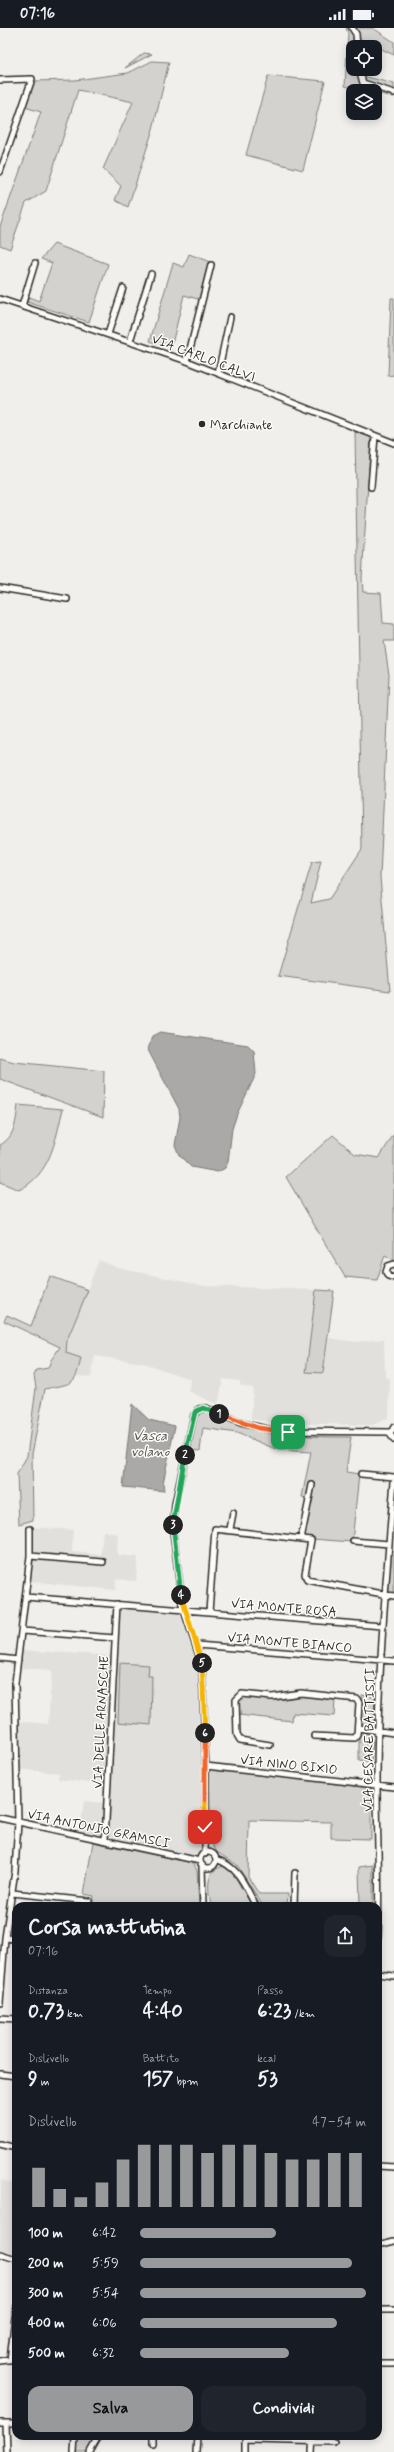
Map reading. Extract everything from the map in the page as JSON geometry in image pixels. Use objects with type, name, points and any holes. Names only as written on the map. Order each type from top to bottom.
[{"type":"street","points":[[352,28],[356,34],[356,40]]},
{"type":"street","points":[[361,76],[363,83],[394,93]]},
{"type":"street","points":[[0,80],[32,79],[0,172]]},
{"type":"street","points":[[22,306],[36,263]]},
{"type":"street","points":[[187,361],[211,265]]},
{"type":"street","points":[[130,341],[151,274]]},
{"type":"street","points":[[108,334],[122,288]]},
{"type":"street","name":"VIA CARLO CALVI","points":[[0,299],[130,341],[218,372],[394,443]]},
{"type":"street","points":[[218,372],[230,317]]},
{"type":"street","points":[[371,487],[375,436]]},
{"type":"street","points":[[0,588],[67,599]]},
{"type":"street","points":[[394,1264],[388,1266],[386,1272],[388,1276],[394,1278]]},
{"type":"street","points":[[203,1902],[204,1874],[202,1859],[206,1846],[206,1766],[202,1665],[197,1645],[184,1610],[174,1540],[173,1522],[192,1419],[197,1410],[203,1408],[241,1423],[270,1430],[390,1432]]},
{"type":"street","points":[[390,1432],[394,1427]]},
{"type":"street","points":[[390,1432],[394,1440]]},
{"type":"street","points":[[361,1474],[394,1477]]},
{"type":"street","name":"VIA CESARE BATTISTI","points":[[379,1902],[377,1785],[378,1732],[384,1594],[394,1481]]},
{"type":"street","points":[[301,1539],[312,1486]]},
{"type":"street","points":[[230,1530],[232,1513]]},
{"type":"street","points":[[0,2003],[1,1973],[12,1893],[18,1822],[15,1683],[30,1556],[30,1528]]},
{"type":"street","points":[[209,1612],[214,1532],[217,1528],[311,1540],[305,1574],[307,1580],[394,1596]]},
{"type":"street","points":[[353,1541],[389,1544]]},
{"type":"street","points":[[30,1556],[103,1562]]},
{"type":"street","name":"VIA MONTE ROSA","points":[[26,1597],[382,1626]]},
{"type":"street","name":"VIA DELLE ARNASCHE","points":[[105,1840],[117,1604]]},
{"type":"street","points":[[22,1631],[115,1638]]},
{"type":"street","name":"VIA MONTE BIANCO","points":[[197,1645],[394,1661]]},
{"type":"street","points":[[0,1658],[18,1660]]},
{"type":"street","points":[[270,1745],[240,1740],[237,1735],[236,1700],[238,1696],[242,1694],[278,1696],[301,1693],[353,1698],[359,1703],[357,1735],[351,1740],[314,1736]]},
{"type":"street","points":[[358,1728],[378,1732],[394,1733]]},
{"type":"street","name":"VIA NINO BIXIO","points":[[206,1766],[394,1787]]},
{"type":"street","name":"VIA ANTONIO GRAMSCI","points":[[0,1818],[194,1860],[202,1859],[211,1853]]},
{"type":"street","points":[[206,1846],[216,1861],[223,1862],[238,1872],[254,1902]]},
{"type":"street","points":[[202,1859],[209,1868]]},
{"type":"street","points":[[204,1874],[216,1861]]},
{"type":"street","points":[[294,1902],[295,1873]]},
{"type":"street","points":[[12,1893],[89,1901]]},
{"type":"street","points":[[5,1938],[12,1939]]},
{"type":"street","points":[[382,1974],[394,1976]]},
{"type":"street","points":[[0,2018],[12,2019]]},
{"type":"street","points":[[0,2074],[12,2076]]},
{"type":"street","points":[[0,2144],[12,2147]]},
{"type":"street","points":[[382,2166],[394,2167]]},
{"type":"street","points":[[382,2244],[394,2241]]},
{"type":"street","points":[[0,2254],[12,2258]]},
{"type":"street","points":[[382,2310],[394,2310]]},
{"type":"street","points":[[0,2361],[12,2360]]},
{"type":"street","points":[[382,2364],[394,2364]]},
{"type":"street","points":[[0,2423],[12,2423]]},
{"type":"street","points":[[6,2423],[7,2452]]},
{"type":"street","points":[[74,2452],[75,2440]]},
{"type":"street","points":[[90,2452],[97,2440]]},
{"type":"street","points":[[196,2440],[196,2452]]},
{"type":"street","points":[[245,2440],[245,2452]]},
{"type":"street","points":[[312,2440],[312,2452]]},
{"type":"street","points":[[319,2440],[334,2442]]},
{"type":"shaded area","points":[[346,28],[373,28],[394,42],[394,55],[382,49],[382,40],[362,40],[358,38],[358,40],[348,40],[348,33]]},
{"type":"shaded area","points":[[144,53],[152,54],[125,68]]},
{"type":"shaded area","points":[[152,61],[169,62],[153,129],[128,207],[115,200],[121,186],[103,169],[133,102],[78,90],[46,191],[26,203],[10,249],[0,245],[0,227],[41,112],[25,107],[33,81],[75,80],[128,73]]},
{"type":"shaded area","points":[[346,68],[346,76],[363,76],[394,84],[394,97],[382,94],[382,84],[346,84],[345,86]]},
{"type":"shaded area","points":[[268,76],[325,81],[303,170],[246,155]]},
{"type":"shaded area","points":[[54,244],[108,264],[89,322],[27,302],[29,297],[39,301],[52,263],[41,259]]},
{"type":"shaded area","points":[[189,254],[210,262],[201,300],[184,295],[171,348],[150,341],[173,263],[184,267]]},
{"type":"shaded area","points":[[391,298],[394,298],[394,375],[388,376]]},
{"type":"shaded area","points":[[355,432],[371,437],[362,578],[363,592],[381,593],[383,623],[394,624],[394,641],[384,641],[389,675],[380,877],[390,991],[278,976],[312,862],[321,861],[311,903],[329,899],[362,849]]},
{"type":"shaded area","points":[[0,1058],[14,1062],[104,1071],[103,1117],[0,1079]]},
{"type":"shaded area","points":[[18,1105],[63,1109],[54,1144],[45,1166],[30,1183],[19,1190],[0,1182],[0,1145],[9,1138],[12,1133]]},
{"type":"shaded area","points":[[394,1134],[394,1260],[385,1255],[377,1280],[345,1277],[286,1177],[333,1135],[355,1154],[379,1158]]},
{"type":"shaded area","points":[[99,1260],[118,1268],[204,1286],[316,1290],[306,1372],[323,1373],[329,1338],[355,1342],[384,1339],[385,1377],[390,1379],[389,1412],[387,1419],[372,1425],[273,1423],[251,1419],[253,1388],[240,1385],[240,1381],[223,1379],[218,1405],[189,1391],[190,1379],[143,1363],[95,1356],[91,1377],[77,1376],[81,1358],[66,1354],[67,1340]]},
{"type":"shaded area","points":[[50,1276],[88,1290],[67,1340],[66,1353],[81,1358],[77,1374],[71,1382],[61,1386],[45,1389],[32,1454],[33,1520],[19,1524],[17,1474],[27,1456],[36,1388],[34,1375],[37,1370],[48,1368],[51,1360],[60,1347],[4,1321],[7,1315],[31,1326]]},
{"type":"shaded area","points":[[316,1290],[334,1291],[323,1373],[306,1372]]},
{"type":"shaded area","points":[[205,1411],[243,1425],[276,1433],[351,1437],[346,1472],[359,1474],[352,1542],[299,1538],[307,1498],[302,1497],[311,1452],[278,1450],[237,1433],[203,1428],[200,1451],[189,1450],[196,1416]]},
{"type":"shaded area","points":[[394,1493],[394,1555],[389,1554]]},
{"type":"shaded area","points":[[28,1527],[73,1530],[72,1552],[101,1555],[103,1531],[118,1534],[117,1555],[138,1557],[136,1581],[116,1579],[115,1590],[27,1581],[29,1555]]},
{"type":"shaded area","points":[[391,1554],[394,1555],[394,1592],[388,1591]]},
{"type":"shaded area","points":[[117,1605],[183,1610],[201,1664],[205,1773],[203,1853],[200,1857],[185,1857],[80,1834],[84,1801],[105,1803],[106,1785],[58,1779],[59,1773],[17,1769],[17,1721],[48,1724],[52,1670],[18,1668],[20,1650],[115,1656]]},
{"type":"shaded area","points":[[120,1663],[149,1665],[148,1676],[152,1676],[151,1725],[118,1722]]},
{"type":"shaded area","points":[[362,1695],[375,1697],[374,1721],[368,1726],[364,1726],[360,1721]]},
{"type":"shaded area","points":[[301,1696],[335,1700],[334,1716],[293,1713],[292,1721],[239,1715],[239,1700],[244,1697],[278,1700]]},
{"type":"shaded area","points":[[367,1733],[373,1740],[371,1763],[359,1761],[359,1738],[362,1734]]},
{"type":"shaded area","points":[[209,1769],[371,1788],[371,1839],[331,1838],[331,1822],[249,1820],[248,1877],[259,1894],[288,1894],[287,1902],[260,1902],[237,1865],[217,1852],[211,1842]]},
{"type":"shaded area","points":[[93,1842],[193,1863],[197,1870],[199,1902],[93,1902],[94,1896],[84,1894]]},
{"type":"shaded area","points":[[373,1865],[373,1902],[360,1902],[359,1867]]},
{"type":"shaded area","points":[[225,1866],[233,1873],[250,1902],[210,1902],[209,1881],[214,1871]]},
{"type":"shaded area","points":[[1,2180],[12,2183],[12,2254],[0,2251]]},
{"type":"shaded area","points":[[77,2440],[94,2440],[87,2452],[77,2452]]},
{"type":"water","points":[[160,1032],[248,1045],[254,1051],[256,1074],[237,1114],[232,1129],[228,1162],[225,1168],[218,1172],[191,1167],[179,1155],[175,1145],[180,1117],[179,1109],[148,1050],[152,1036]]},
{"type":"water","name":"Vasca volano","points":[[132,1404],[149,1420],[175,1426],[163,1483],[164,1491],[123,1487]]},
{"type":"place","name":"Marchiante","points":[[202,424]]},
{"type":"route","points":[[205,1827],[206,1773],[202,1665],[198,1648],[182,1604],[173,1531],[175,1504],[192,1419],[197,1410],[206,1408],[229,1419],[247,1425],[288,1432]]}]
